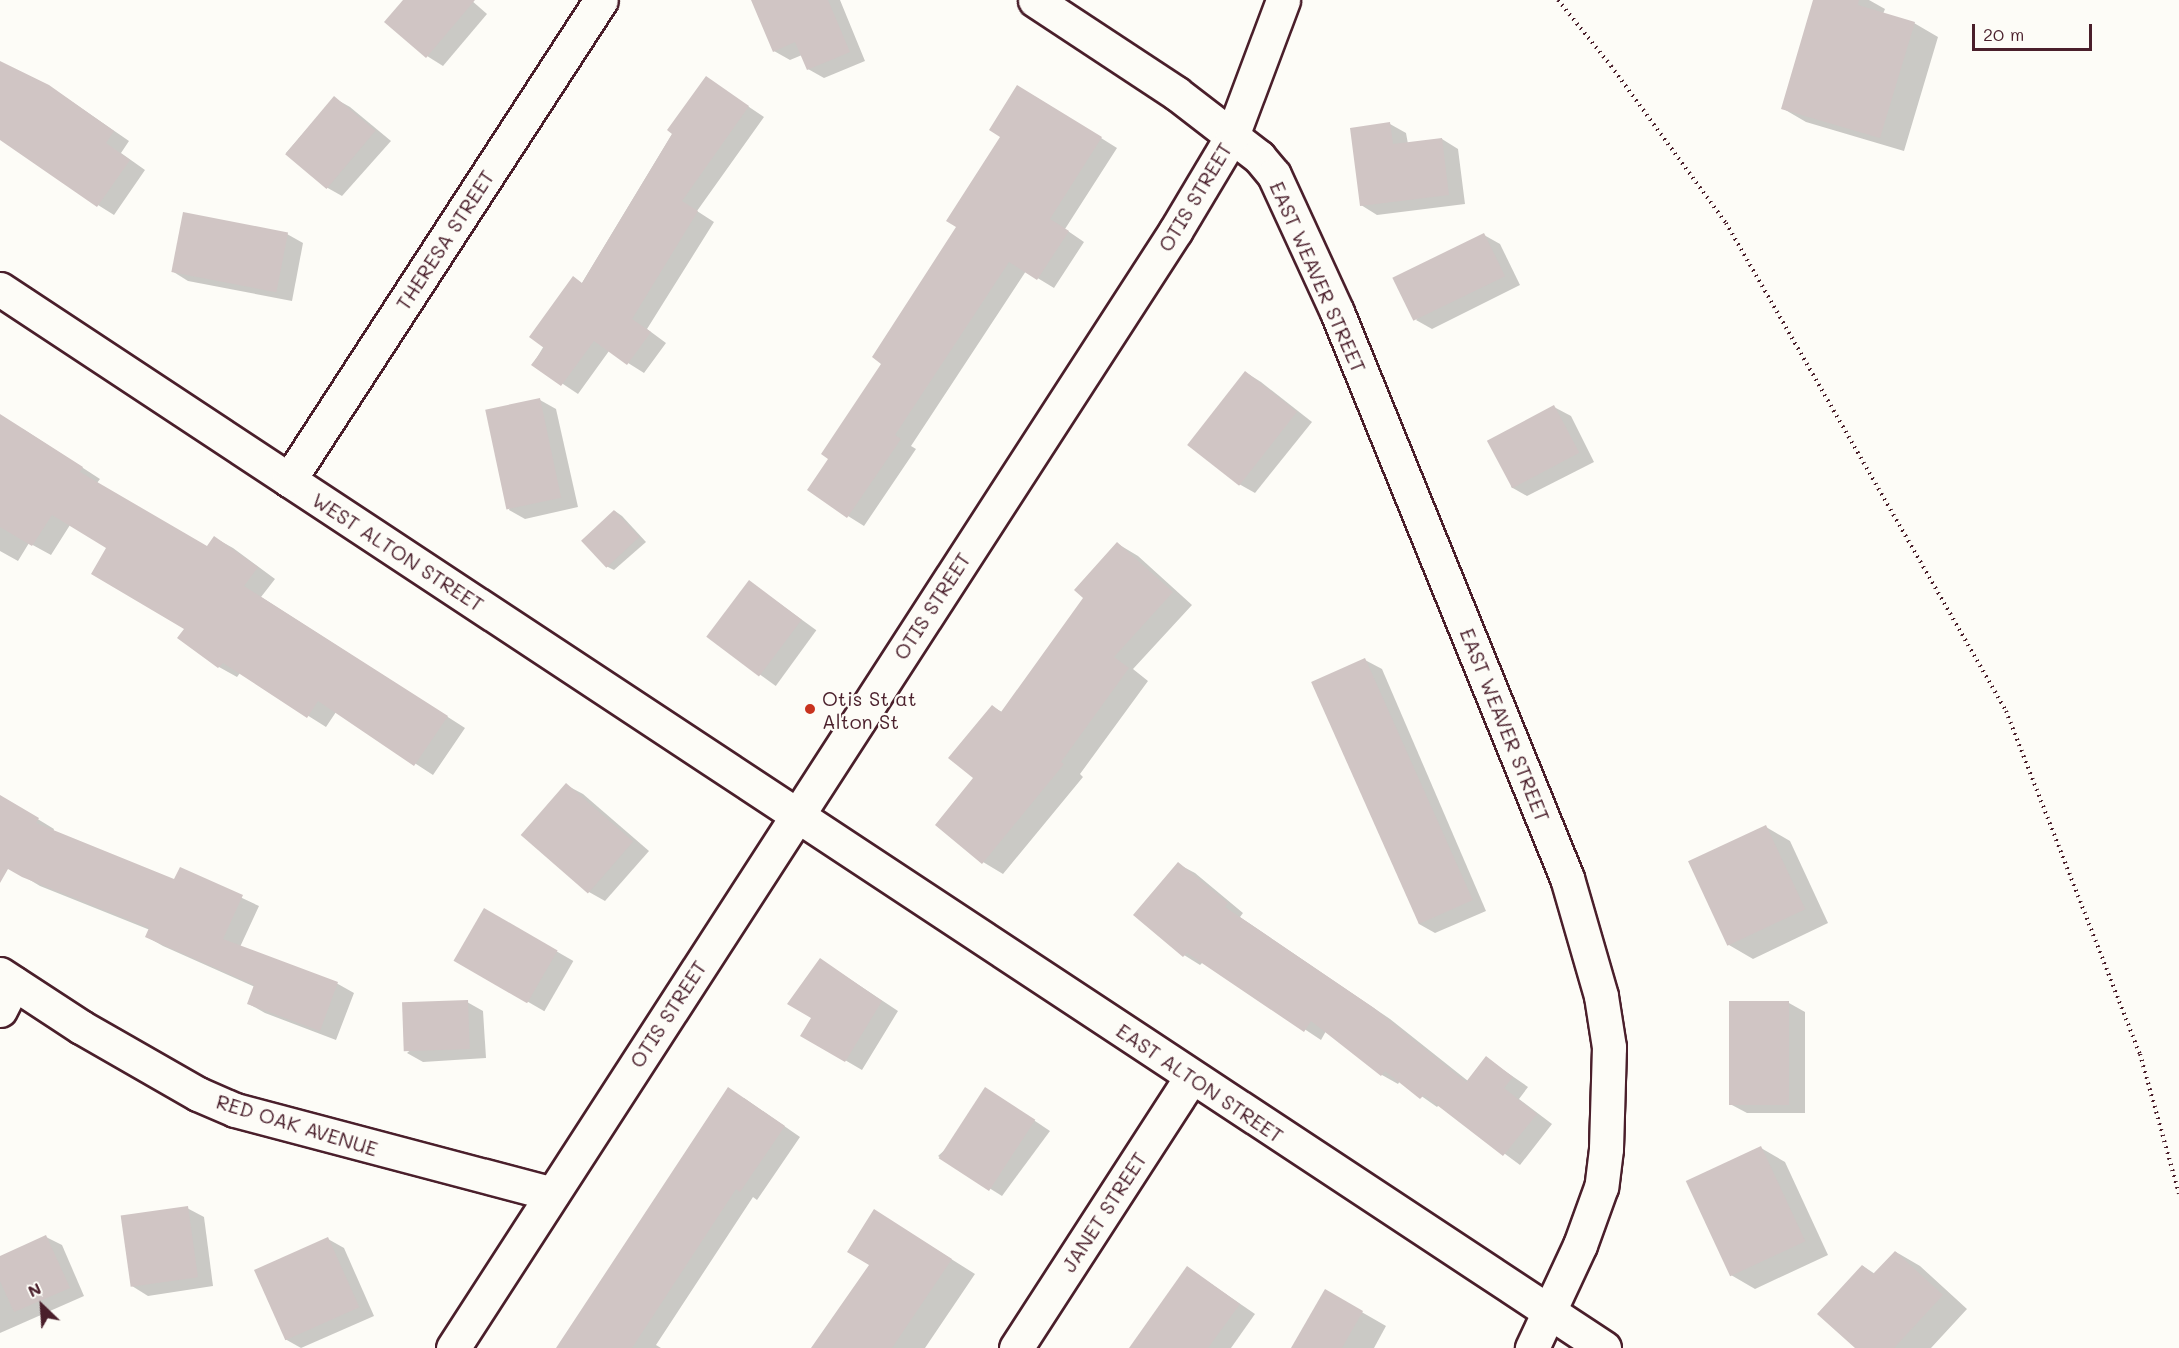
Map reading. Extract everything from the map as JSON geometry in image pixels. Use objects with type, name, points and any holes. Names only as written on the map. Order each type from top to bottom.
[{"type":"street","name":"THERESA STREET","points":[[289,480],[601,0]]},
{"type":"street","name":"EAST WEAVER STREET","points":[[1035,0],[1176,93],[1259,157],[1274,175],[1337,312],[1567,878],[1601,996],[1609,1047],[1609,1092],[1601,1187],[1580,1245],[1532,1348]]},
{"type":"street","name":"OTIS STREET","points":[[453,1348],[1170,240],[1232,136],[1283,0]]},
{"type":"street","name":"WEST ALTON STREET","points":[[0,289],[797,816]]},
{"type":"street","name":"EAST ALTON STREET","points":[[797,816],[1604,1348]]},
{"type":"street","name":"RED OAK AVENUE","points":[[5,989],[81,1027],[198,1094],[235,1110],[552,1194]]},
{"type":"street","name":"JANET STREET","points":[[1016,1348],[1191,1077]]},
{"type":"path","points":[[1558,0],[1611,66],[1726,223],[2006,711],[2140,1054],[2179,1194]]},
{"type":"building","points":[[403,0],[475,0],[426,58],[384,22]]},
{"type":"building","points":[[751,0],[828,0],[850,52],[807,70],[795,42],[773,52]]},
{"type":"building","points":[[1813,0],[1859,0],[1858,5],[1915,22],[1880,138],[1781,109]]},
{"type":"building","points":[[0,61],[49,85],[114,131],[106,143],[130,160],[97,207],[0,140]]},
{"type":"building","points":[[706,76],[749,106],[682,201],[698,211],[632,319],[651,332],[627,365],[594,341],[561,386],[531,365],[544,348],[529,337],[573,276],[582,283],[672,134],[667,130]]},
{"type":"building","points":[[1017,85],[1102,137],[1050,219],[1069,231],[1037,280],[1009,262],[895,435],[901,439],[847,518],[807,490],[828,459],[821,454],[881,364],[872,357],[956,227],[946,221],[1000,137],[989,130]]},
{"type":"building","points":[[334,96],[375,131],[327,189],[285,154]]},
{"type":"building","points":[[1390,122],[1393,144],[1442,138],[1449,195],[1360,206],[1350,128]]},
{"type":"building","points":[[183,212],[288,232],[276,292],[171,272]]},
{"type":"building","points":[[1484,233],[1505,276],[1413,321],[1392,278]]},
{"type":"building","points":[[1245,371],[1297,412],[1239,486],[1187,445]]},
{"type":"building","points":[[540,398],[561,498],[506,509],[485,410]]},
{"type":"building","points":[[1554,405],[1579,453],[1512,488],[1487,441]]},
{"type":"building","points":[[0,414],[83,467],[80,472],[207,546],[214,536],[258,567],[244,586],[448,716],[414,766],[318,701],[307,718],[223,663],[218,668],[177,638],[184,629],[91,574],[106,548],[52,515],[32,546],[0,527]]},
{"type":"building","points":[[614,510],[639,537],[606,568],[581,541]]},
{"type":"building","points":[[1117,542],[1173,592],[1114,657],[1129,668],[1061,762],[1064,764],[982,864],[935,825],[973,778],[948,758],[992,705],[1001,712],[1083,598],[1074,590]]},
{"type":"building","points":[[749,580],[802,620],[759,676],[706,637]]},
{"type":"building","points":[[1365,658],[1473,900],[1419,924],[1311,682]]},
{"type":"building","points":[[566,783],[633,841],[588,893],[521,835]]},
{"type":"building","points":[[0,795],[39,818],[36,823],[174,879],[180,867],[243,895],[223,939],[338,982],[320,1031],[247,1004],[254,985],[145,937],[149,928],[22,877],[8,869],[0,883]]},
{"type":"building","points":[[1766,825],[1805,909],[1727,946],[1688,861]]},
{"type":"building","points":[[1178,862],[1228,903],[1225,907],[1374,1008],[1466,1082],[1486,1056],[1513,1077],[1504,1088],[1537,1114],[1503,1156],[1424,1095],[1420,1099],[1385,1071],[1381,1076],[1311,1021],[1304,1032],[1187,953],[1183,957],[1133,915]]},
{"type":"building","points":[[484,908],[558,950],[527,1003],[453,961]]},
{"type":"building","points":[[820,958],[882,1001],[845,1062],[800,1036],[811,1018],[787,1004]]},
{"type":"building","points":[[468,1000],[470,1049],[404,1051],[402,1002]]},
{"type":"building","points":[[1729,1001],[1789,1001],[1789,1105],[1729,1105]]},
{"type":"building","points":[[728,1087],[785,1126],[740,1192],[736,1189],[632,1348],[556,1348]]},
{"type":"building","points":[[985,1087],[1035,1120],[989,1191],[939,1158]]},
{"type":"building","points":[[1761,1146],[1805,1241],[1730,1276],[1686,1181]]},
{"type":"building","points":[[188,1206],[198,1277],[131,1287],[121,1215]]},
{"type":"building","points":[[874,1209],[952,1259],[892,1348],[811,1348],[869,1265],[847,1252]]},
{"type":"building","points":[[46,1235],[70,1288],[14,1312],[0,1281],[0,1256]]},
{"type":"building","points":[[328,1237],[359,1307],[285,1340],[254,1270]]},
{"type":"building","points":[[1895,1251],[1943,1295],[1894,1348],[1855,1348],[1817,1314],[1862,1265],[1873,1274]]},
{"type":"building","points":[[1187,1266],[1240,1304],[1208,1348],[1129,1348]]},
{"type":"building","points":[[1325,1289],[1363,1311],[1342,1348],[1291,1348]]},
{"type":"place","name":"Otis St at Alton St","points":[[810,709]]}]
